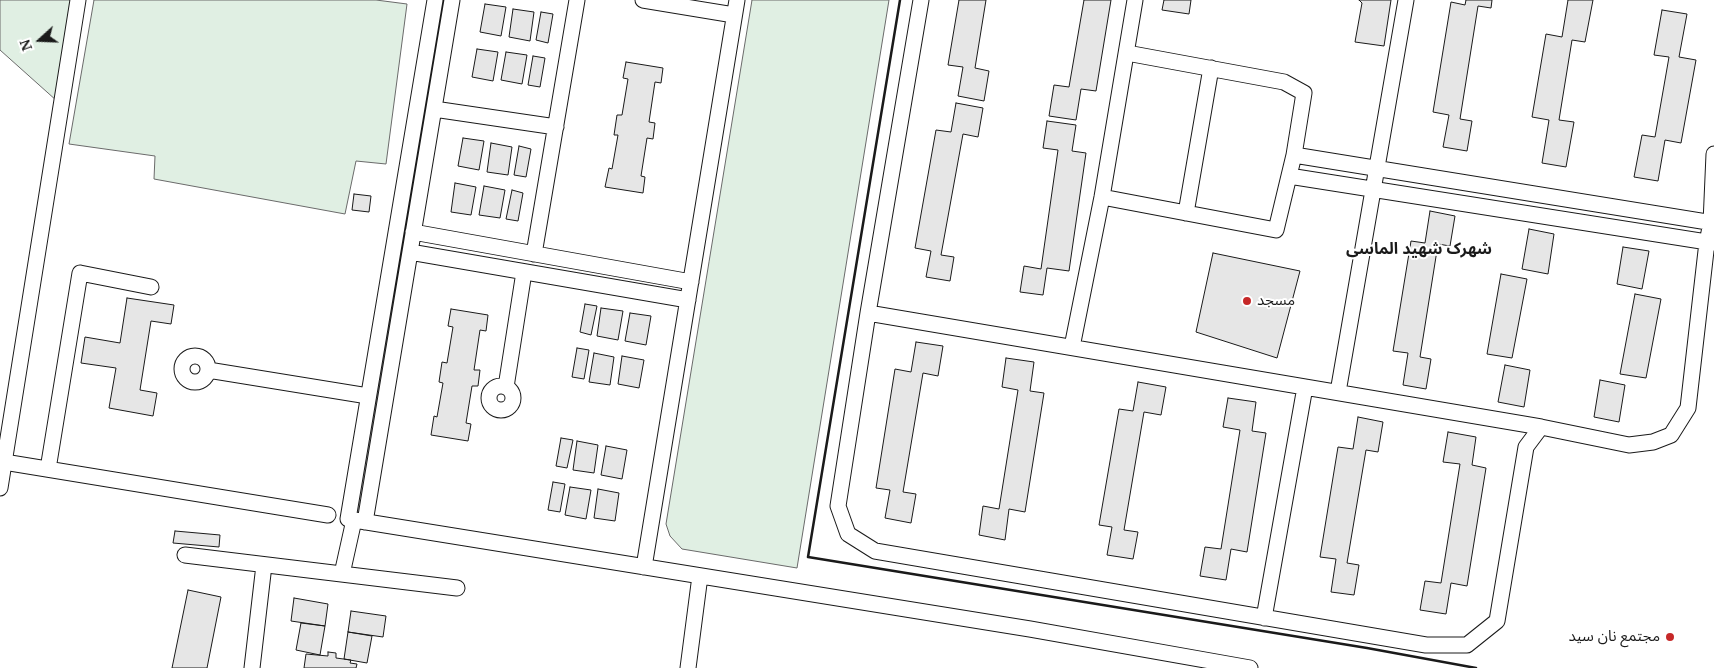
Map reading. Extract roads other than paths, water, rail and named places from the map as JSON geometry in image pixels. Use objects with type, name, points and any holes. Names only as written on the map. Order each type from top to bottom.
[{"type":"street","points":[[0,488],[78,0]]},
{"type":"street","points":[[356,520],[368,396],[434,0]]},
{"type":"street","points":[[342,574],[356,520],[410,252],[452,0]]},
{"type":"street","points":[[534,254],[577,0]]},
{"type":"street","points":[[643,0],[736,4],[644,567]]},
{"type":"street","points":[[921,0],[868,312],[838,506],[848,534],[875,551],[1426,645],[1467,645],[1497,621],[1526,447],[1542,427]]},
{"type":"street","points":[[1072,347],[1102,197],[1135,0]]},
{"type":"street","points":[[1338,392],[1406,0]]},
{"type":"street","points":[[1102,197],[1276,230],[1294,156],[1304,93],[1284,82],[1127,53]]},
{"type":"street","points":[[1186,213],[1211,68]]},
{"type":"street","points":[[434,109],[556,127]]},
{"type":"street","points":[[868,312],[1542,427],[1629,445],[1653,442],[1671,435],[1688,408],[1711,243],[1714,154]]},
{"type":"street","points":[[1294,156],[1713,223]]},
{"type":"street","points":[[1289,176],[1711,243]]},
{"type":"street","points":[[413,232],[691,282]]},
{"type":"street","points":[[410,252],[688,300]]},
{"type":"street","points":[[506,387],[524,272]]},
{"type":"street","points":[[48,469],[80,274],[151,287]]},
{"type":"street","points":[[208,370],[368,396]]},
{"type":"street","points":[[1264,618],[1305,387]]},
{"type":"street","points":[[4,462],[328,515]]},
{"type":"street","points":[[356,520],[1030,628],[1250,668]]},
{"type":"street","points":[[185,556],[457,588]]},
{"type":"street","points":[[252,668],[264,565]]},
{"type":"street","points":[[688,668],[700,576]]},
{"type":"place","name":"مسجد","points":[[1247,301]]},
{"type":"place","name":"مجتمع نان سید","points":[[1670,637]]},
{"type":"district","name":"شهرک شهید الماسی","points":[[1419,249]]}]
